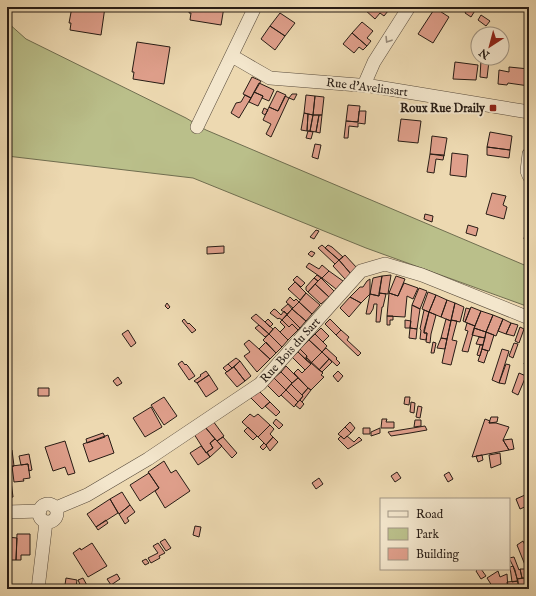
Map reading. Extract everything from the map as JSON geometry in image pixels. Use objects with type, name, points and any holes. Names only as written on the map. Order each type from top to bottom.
[{"type":"street","points":[[197,127],[255,7]]},
{"type":"street","points":[[364,85],[374,62],[408,7]]},
{"type":"street","name":"Rue d'Avelinsart","points":[[232,56],[270,78],[364,85],[529,112]]},
{"type":"street","points":[[529,154],[527,171],[529,176]]},
{"type":"street","name":"Rue Bois du Sart","points":[[43,516],[53,521],[57,516],[56,508],[86,495],[148,459],[260,384],[361,271],[385,264],[422,275],[529,318]]},
{"type":"street","points":[[7,512],[43,516],[38,589]]},
{"type":"green space","points":[[7,22],[26,39],[186,118],[206,130],[529,267],[529,307],[366,248],[193,178],[7,156]]},
{"type":"building","points":[[72,7],[105,7],[101,35],[70,30],[71,23],[69,23]]},
{"type":"building","points":[[190,7],[224,7],[221,25],[190,20]]},
{"type":"building","points":[[366,7],[383,7],[388,11],[384,16],[380,13],[375,19],[364,9]]},
{"type":"building","points":[[383,7],[391,7],[388,11]]},
{"type":"building","points":[[468,7],[476,9],[471,17],[465,13]]},
{"type":"building","points":[[435,8],[449,17],[433,43],[418,34]]},
{"type":"building","points":[[280,13],[295,23],[285,36],[270,26]]},
{"type":"building","points":[[481,15],[490,21],[486,26],[478,20]]},
{"type":"building","points":[[362,22],[373,31],[367,38],[371,41],[367,46],[352,33]]},
{"type":"building","points":[[270,26],[285,36],[275,50],[261,39]]},
{"type":"building","points":[[352,33],[367,46],[363,50],[359,47],[354,53],[343,44]]},
{"type":"building","points":[[137,42],[170,47],[164,84],[133,79],[134,72],[132,72]]},
{"type":"building","points":[[455,62],[470,64],[470,66],[478,66],[476,80],[453,79]]},
{"type":"building","points":[[481,66],[488,66],[487,78],[480,77]]},
{"type":"building","points":[[509,67],[529,69],[529,86],[508,83],[507,85],[498,84],[499,70],[509,72]]},
{"type":"building","points":[[252,77],[261,81],[251,98],[243,94]]},
{"type":"building","points":[[259,83],[274,90],[269,101],[262,98],[263,96],[254,92]]},
{"type":"building","points":[[277,91],[286,95],[278,111],[269,107]]},
{"type":"building","points":[[254,92],[263,96],[258,106],[249,102]]},
{"type":"building","points":[[292,94],[297,94],[294,100],[289,98]]},
{"type":"building","points":[[245,95],[251,98],[239,118],[231,113],[236,103],[241,102]]},
{"type":"building","points":[[306,95],[315,96],[313,115],[304,113]]},
{"type":"building","points":[[285,96],[289,98],[271,137],[266,134],[271,124],[263,120],[269,107],[278,111]]},
{"type":"building","points":[[315,96],[324,97],[322,115],[313,115]]},
{"type":"building","points":[[348,105],[360,106],[358,122],[346,121]]},
{"type":"building","points":[[264,108],[268,110],[265,115],[262,113]]},
{"type":"building","points":[[359,111],[366,111],[365,124],[358,123],[358,127],[349,126],[348,138],[344,138],[346,121],[358,122]]},
{"type":"building","points":[[304,113],[308,114],[307,131],[301,130]]},
{"type":"building","points":[[308,114],[313,115],[310,131],[307,131]]},
{"type":"building","points":[[313,115],[319,115],[316,132],[310,131]]},
{"type":"building","points":[[319,115],[322,115],[320,133],[316,132]]},
{"type":"building","points":[[401,119],[421,121],[418,143],[398,141]]},
{"type":"building","points":[[308,131],[313,132],[311,139],[306,138]]},
{"type":"building","points":[[490,132],[512,136],[510,150],[487,147]]},
{"type":"building","points":[[432,136],[447,138],[444,156],[430,154]]},
{"type":"building","points":[[315,144],[321,145],[318,159],[312,157]]},
{"type":"building","points":[[487,147],[510,150],[509,158],[487,155]]},
{"type":"building","points":[[452,153],[468,155],[466,177],[450,175]]},
{"type":"building","points":[[430,154],[444,155],[443,160],[436,159],[434,173],[427,172]]},
{"type":"building","points":[[492,193],[506,196],[503,205],[507,207],[504,219],[486,214]]},
{"type":"building","points":[[425,214],[433,216],[432,222],[424,219]]},
{"type":"building","points":[[529,220],[529,240],[524,239]]},
{"type":"building","points":[[468,225],[478,228],[476,236],[466,233]]},
{"type":"building","points":[[316,230],[319,231],[314,239],[310,237]]},
{"type":"building","points":[[322,245],[339,260],[335,264],[318,248]]},
{"type":"building","points":[[328,245],[343,257],[339,260],[325,248]]},
{"type":"building","points":[[224,246],[224,253],[207,254],[207,247]]},
{"type":"building","points":[[311,251],[315,253],[312,257],[308,254]]},
{"type":"building","points":[[345,255],[357,268],[351,274],[339,260]]},
{"type":"building","points":[[339,260],[351,274],[345,279],[333,266]]},
{"type":"building","points":[[309,263],[319,269],[322,265],[329,271],[322,278],[306,267]]},
{"type":"building","points":[[329,271],[343,281],[336,289],[322,278]]},
{"type":"building","points":[[317,275],[321,278],[318,281],[314,278]]},
{"type":"building","points":[[391,275],[388,294],[379,293],[382,276]]},
{"type":"building","points":[[297,276],[305,283],[301,287],[293,280]]},
{"type":"building","points":[[382,276],[379,296],[370,294],[373,278]]},
{"type":"building","points":[[396,276],[405,279],[398,296],[389,293]]},
{"type":"building","points":[[314,278],[318,281],[308,292],[306,287]]},
{"type":"building","points":[[321,278],[334,291],[329,297],[315,284]]},
{"type":"building","points":[[370,279],[370,294],[361,303],[350,297],[360,287],[363,287]]},
{"type":"building","points":[[295,282],[306,293],[300,300],[288,289]]},
{"type":"building","points":[[404,283],[418,288],[413,299],[407,296],[405,317],[387,316],[389,293],[398,296]]},
{"type":"building","points":[[315,284],[329,297],[321,304],[308,292]]},
{"type":"building","points":[[419,288],[427,291],[420,309],[412,305]]},
{"type":"building","points":[[428,292],[436,295],[429,312],[422,309]]},
{"type":"building","points":[[306,293],[320,305],[312,314],[299,302]]},
{"type":"building","points":[[379,293],[386,294],[380,322],[376,322],[377,304],[374,304],[370,314],[366,314],[370,294],[379,296]]},
{"type":"building","points":[[436,295],[447,300],[441,317],[429,312]]},
{"type":"building","points":[[290,297],[294,301],[296,299],[299,302],[293,308],[286,302]]},
{"type":"building","points":[[350,297],[361,303],[349,317],[340,308]]},
{"type":"building","points":[[447,300],[455,303],[451,321],[441,317]]},
{"type":"building","points":[[299,302],[312,314],[306,321],[292,309]]},
{"type":"building","points":[[167,303],[170,307],[168,309],[165,306]]},
{"type":"building","points":[[455,303],[464,307],[460,322],[451,320]]},
{"type":"building","points":[[288,304],[292,309],[287,314],[281,310]]},
{"type":"building","points":[[412,305],[420,309],[417,329],[410,328]]},
{"type":"building","points":[[471,307],[481,311],[475,326],[465,322]]},
{"type":"building","points":[[466,308],[470,309],[465,322],[463,321]]},
{"type":"building","points":[[274,309],[281,315],[284,311],[287,314],[282,320],[279,318],[278,319],[270,313]]},
{"type":"building","points":[[292,309],[306,321],[300,328],[287,315]]},
{"type":"building","points":[[424,310],[429,312],[424,330],[424,333],[427,333],[426,340],[420,339],[420,329]]},
{"type":"building","points":[[481,311],[493,315],[486,332],[474,328]]},
{"type":"building","points":[[429,312],[436,315],[430,343],[426,342],[427,333],[424,333]]},
{"type":"building","points":[[256,314],[273,329],[269,334],[251,318]]},
{"type":"building","points":[[287,315],[300,328],[298,330],[292,324],[289,327],[282,320]]},
{"type":"building","points":[[493,315],[503,319],[496,336],[486,332]]},
{"type":"building","points":[[387,316],[393,316],[393,320],[390,320],[390,325],[387,325]]},
{"type":"building","points":[[184,319],[196,330],[192,333],[182,321]]},
{"type":"building","points":[[268,319],[273,324],[270,327],[265,322]]},
{"type":"building","points":[[330,319],[341,330],[336,335],[325,324]]},
{"type":"building","points":[[446,319],[451,321],[447,339],[441,338]]},
{"type":"building","points":[[503,319],[511,323],[506,334],[498,331]]},
{"type":"building","points":[[282,320],[289,327],[292,324],[298,330],[288,340],[280,332],[285,327],[280,322]]},
{"type":"building","points":[[405,320],[411,321],[410,328],[405,328]]},
{"type":"building","points":[[451,320],[457,321],[452,340],[457,341],[451,365],[442,363]]},
{"type":"building","points":[[467,323],[475,326],[468,352],[462,351],[468,331],[465,330]]},
{"type":"building","points":[[511,323],[518,325],[514,336],[506,334]]},
{"type":"building","points":[[259,325],[269,334],[265,337],[255,328]]},
{"type":"building","points":[[275,327],[288,340],[282,347],[269,334]]},
{"type":"building","points":[[520,327],[524,329],[519,343],[515,341]]},
{"type":"building","points":[[321,328],[329,336],[323,342],[315,334]]},
{"type":"building","points":[[410,328],[417,329],[416,339],[409,338]]},
{"type":"building","points":[[474,328],[486,332],[485,338],[472,335]]},
{"type":"building","points":[[128,330],[136,343],[131,347],[122,334]]},
{"type":"building","points":[[341,330],[349,337],[347,340],[361,353],[358,356],[336,335]]},
{"type":"building","points":[[486,332],[494,335],[489,351],[482,349]]},
{"type":"building","points":[[269,334],[282,347],[276,353],[263,340]]},
{"type":"building","points":[[315,334],[327,346],[322,352],[309,340]]},
{"type":"building","points":[[479,337],[485,338],[483,345],[476,344]]},
{"type":"building","points":[[441,338],[447,339],[445,349],[437,348]]},
{"type":"building","points":[[249,340],[270,359],[257,372],[244,356],[250,352],[244,344]]},
{"type":"building","points":[[309,340],[322,352],[311,363],[300,349]]},
{"type":"building","points":[[266,342],[276,353],[270,359],[259,349]]},
{"type":"building","points":[[433,342],[436,343],[434,353],[431,353]]},
{"type":"building","points":[[514,343],[518,344],[513,358],[509,356]]},
{"type":"building","points":[[480,345],[483,345],[480,356],[477,355]]},
{"type":"building","points":[[326,348],[337,358],[336,359],[340,363],[337,366],[322,352]]},
{"type":"building","points":[[300,349],[307,356],[306,360],[298,352]]},
{"type":"building","points":[[482,349],[488,351],[484,363],[478,361]]},
{"type":"building","points":[[502,349],[509,351],[499,383],[492,380]]},
{"type":"building","points":[[529,351],[529,364],[528,366],[524,364]]},
{"type":"building","points":[[298,352],[311,364],[305,370],[292,357]]},
{"type":"building","points":[[322,352],[329,359],[319,370],[311,363]]},
{"type":"building","points":[[306,357],[323,373],[321,375],[324,377],[311,390],[294,373],[298,369],[302,373],[311,364],[306,360]]},
{"type":"building","points":[[236,358],[240,361],[232,368],[228,364]]},
{"type":"building","points":[[329,359],[332,362],[322,372],[319,370]]},
{"type":"building","points":[[182,361],[188,366],[195,376],[189,380],[178,364]]},
{"type":"building","points":[[240,361],[251,376],[245,381],[234,367]]},
{"type":"building","points":[[228,364],[232,368],[227,372],[223,368]]},
{"type":"building","points":[[506,364],[510,365],[505,384],[499,383]]},
{"type":"building","points":[[286,366],[298,378],[292,383],[281,372]]},
{"type":"building","points":[[234,367],[245,381],[237,387],[225,373]]},
{"type":"building","points":[[206,371],[209,375],[197,383],[194,381],[201,376],[200,375]]},
{"type":"building","points":[[338,371],[343,376],[338,382],[333,376]]},
{"type":"building","points":[[281,372],[292,383],[286,390],[274,378]]},
{"type":"building","points":[[519,373],[526,376],[518,395],[512,392]]},
{"type":"building","points":[[209,375],[218,389],[206,397],[197,383]]},
{"type":"building","points":[[118,377],[122,383],[117,386],[113,381]]},
{"type":"building","points":[[273,377],[286,390],[279,397],[265,383]]},
{"type":"building","points":[[298,378],[308,388],[302,395],[291,384]]},
{"type":"building","points":[[291,384],[303,396],[298,402],[286,390]]},
{"type":"building","points":[[38,388],[49,388],[49,396],[38,396]]},
{"type":"building","points":[[308,388],[311,390],[302,402],[300,400],[303,396],[302,395]]},
{"type":"building","points":[[257,389],[270,402],[262,409],[249,396]]},
{"type":"building","points":[[286,390],[298,402],[294,407],[281,395]]},
{"type":"building","points":[[164,397],[177,416],[164,425],[151,405]]},
{"type":"building","points":[[405,397],[410,397],[409,405],[404,404]]},
{"type":"building","points":[[300,400],[304,404],[300,409],[295,405]]},
{"type":"building","points":[[270,402],[280,412],[276,416],[265,406]]},
{"type":"building","points":[[411,402],[415,403],[414,413],[410,412]]},
{"type":"building","points":[[418,406],[422,407],[420,418],[416,417]]},
{"type":"building","points":[[151,407],[162,427],[145,437],[133,418]]},
{"type":"building","points":[[250,414],[254,417],[258,414],[270,425],[258,437],[242,422]]},
{"type":"building","points":[[491,417],[498,417],[497,422],[489,423]]},
{"type":"building","points":[[276,419],[283,425],[279,429],[273,423]]},
{"type":"building","points":[[382,419],[387,419],[386,422],[394,422],[394,428],[381,428]]},
{"type":"building","points":[[485,419],[490,421],[489,423],[496,423],[509,427],[503,440],[509,450],[472,457]]},
{"type":"building","points":[[415,420],[421,420],[421,426],[414,427]]},
{"type":"building","points":[[213,421],[224,436],[217,441],[205,427]]},
{"type":"building","points":[[350,422],[355,428],[351,433],[345,427]]},
{"type":"building","points":[[270,425],[274,429],[270,434],[273,437],[266,445],[258,437]]},
{"type":"building","points":[[425,426],[427,430],[410,433],[391,436],[388,432]]},
{"type":"building","points":[[205,427],[215,439],[210,443],[213,448],[206,453],[194,434]]},
{"type":"building","points":[[248,427],[257,436],[253,440],[244,431]]},
{"type":"building","points":[[345,427],[351,433],[344,439],[338,434]]},
{"type":"building","points":[[363,428],[370,428],[370,434],[363,434]]},
{"type":"building","points":[[380,428],[380,433],[371,436],[371,432]]},
{"type":"building","points":[[103,433],[105,437],[87,443],[86,439]]},
{"type":"building","points":[[108,435],[114,453],[89,462],[83,444]]},
{"type":"building","points":[[341,436],[344,439],[347,436],[354,442],[359,437],[362,440],[348,449],[338,439]]},
{"type":"building","points":[[223,437],[237,453],[232,458],[217,441]]},
{"type":"building","points":[[273,437],[278,442],[270,451],[266,445]]},
{"type":"building","points":[[215,439],[222,446],[210,457],[207,452],[213,448],[210,443]]},
{"type":"building","points":[[512,439],[514,449],[509,450],[503,440]]},
{"type":"building","points":[[65,441],[75,473],[68,475],[65,467],[53,471],[45,447]]},
{"type":"building","points":[[264,443],[267,446],[263,450],[260,447]]},
{"type":"building","points":[[201,446],[210,457],[198,465],[190,453]]},
{"type":"building","points":[[12,450],[14,466],[9,468],[7,462],[7,451]]},
{"type":"building","points":[[500,453],[501,464],[491,468],[489,455]]},
{"type":"building","points":[[29,454],[32,470],[29,471],[28,464],[21,465],[19,456]]},
{"type":"building","points":[[482,455],[483,460],[478,462],[476,456]]},
{"type":"building","points":[[164,461],[171,473],[176,470],[190,491],[165,508],[155,491],[159,488],[148,472]]},
{"type":"building","points":[[7,462],[11,481],[7,481]]},
{"type":"building","points":[[28,464],[30,478],[23,479],[24,481],[14,482],[12,466]]},
{"type":"building","points":[[397,472],[401,478],[395,482],[391,476]]},
{"type":"building","points":[[449,472],[453,479],[448,482],[444,475]]},
{"type":"building","points":[[149,473],[159,488],[140,501],[130,485]]},
{"type":"building","points":[[319,478],[323,484],[316,489],[312,483]]},
{"type":"building","points":[[7,481],[11,481],[13,497],[7,498]]},
{"type":"building","points":[[122,492],[130,505],[119,514],[110,499]]},
{"type":"building","points":[[525,495],[527,501],[525,502],[527,506],[520,509],[516,499]]},
{"type":"building","points":[[110,499],[118,513],[96,527],[87,514]]},
{"type":"building","points":[[130,505],[135,512],[127,518],[129,521],[125,524],[119,514]]},
{"type":"building","points":[[106,520],[108,523],[98,530],[96,527]]},
{"type":"building","points":[[195,526],[201,527],[199,537],[193,535]]},
{"type":"building","points":[[17,534],[30,534],[30,555],[21,555],[21,560],[16,560]]},
{"type":"building","points":[[7,537],[17,538],[16,560],[7,560]]},
{"type":"building","points":[[165,539],[171,548],[166,551],[160,542]]},
{"type":"building","points":[[523,541],[529,553],[529,565],[525,565],[517,545]]},
{"type":"building","points":[[92,543],[107,566],[88,577],[73,553]]},
{"type":"building","points":[[158,543],[165,553],[151,563],[148,558],[158,553],[153,546]]},
{"type":"building","points":[[514,557],[519,570],[520,569],[522,578],[517,579],[510,558]]},
{"type":"building","points":[[146,559],[149,563],[145,565],[142,561]]},
{"type":"building","points":[[513,566],[518,581],[512,582],[510,567]]},
{"type":"building","points":[[520,569],[529,569],[529,578],[522,578]]},
{"type":"building","points":[[482,570],[486,576],[481,579],[476,571]]},
{"type":"building","points":[[498,571],[500,577],[507,574],[508,589],[494,589],[487,578]]},
{"type":"building","points":[[117,574],[120,579],[111,585],[107,579]]},
{"type":"building","points":[[66,578],[77,580],[76,587],[65,585]]},
{"type":"building","points":[[83,578],[89,589],[82,589],[78,580]]},
{"type":"building","points":[[525,578],[529,578],[529,589],[527,589]]},
{"type":"building","points":[[525,578],[527,589],[519,589],[517,579]]},
{"type":"building","points":[[518,581],[519,589],[508,589],[507,582]]},
{"type":"building","points":[[423,585],[437,589],[422,589]]},
{"type":"place","name":"Roux Rue Draily","points":[[493,108]]}]
